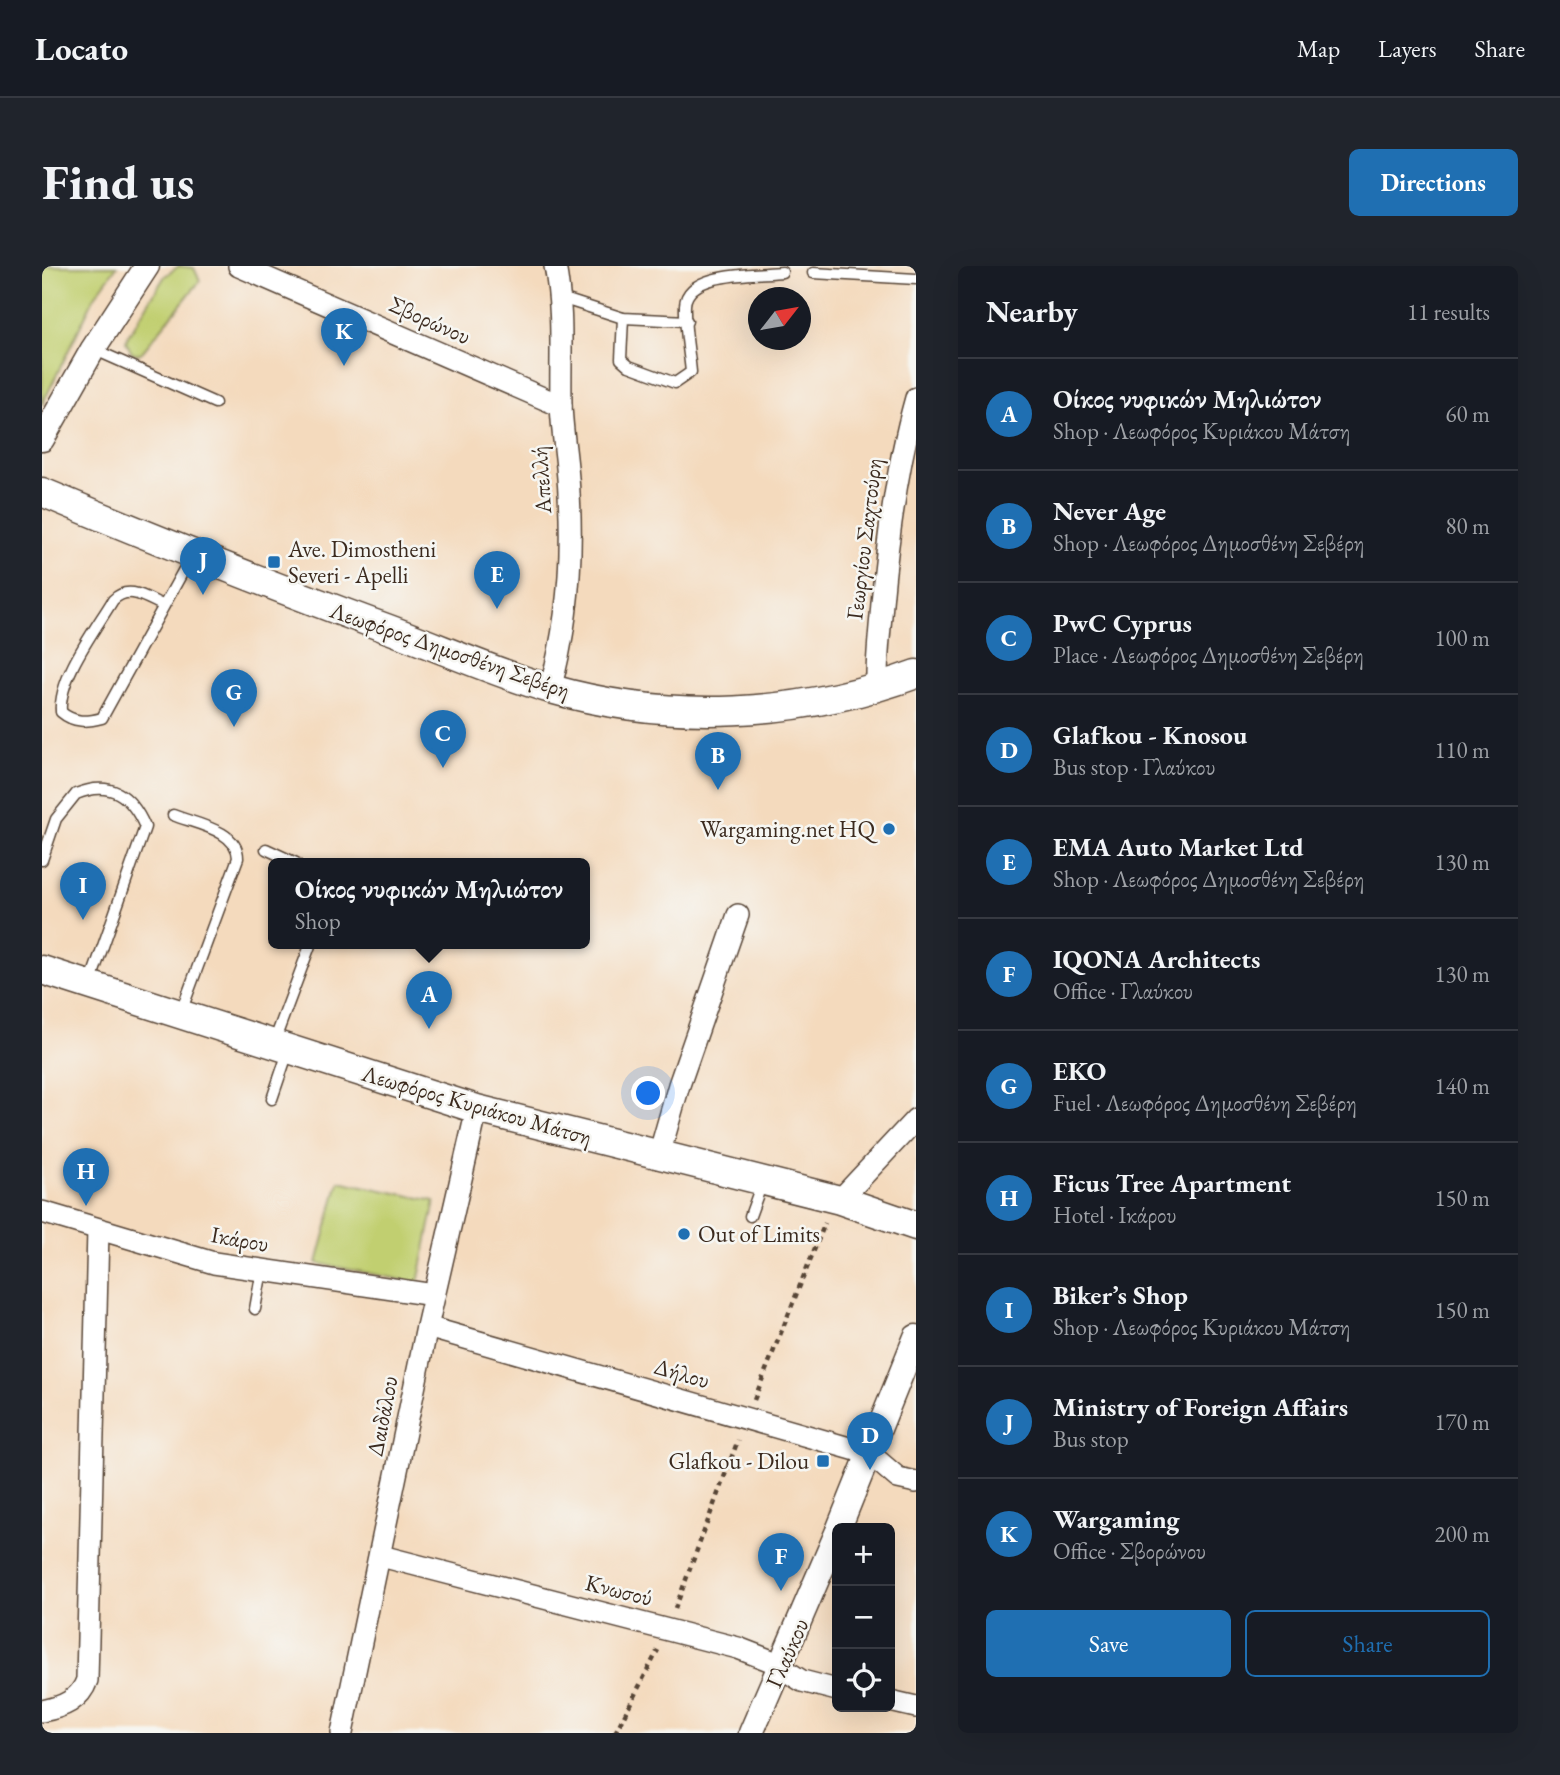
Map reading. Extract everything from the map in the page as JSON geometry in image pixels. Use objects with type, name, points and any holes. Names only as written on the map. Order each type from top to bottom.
[{"type":"main road","name":"Λεωφόρος Δημοσθένη Σεβέρη","points":[[42,492],[192,554],[550,689],[611,702],[690,711],[791,706],[877,689],[916,674]]},
{"type":"main road","name":"Λεωφόρος Κυριάκου Μάτση","points":[[42,970],[477,1109],[840,1200],[916,1226]]},
{"type":"street","points":[[42,439],[93,349],[147,266]]},
{"type":"street","name":"Σβορώνου","points":[[239,266],[561,406]]},
{"type":"street","name":"Απελλή","points":[[550,689],[561,651],[570,555],[569,494],[561,406],[561,298],[555,266]]},
{"type":"street","name":"Γεωργίου Σαχτούρη","points":[[877,689],[877,639],[887,538],[903,443],[916,398]]},
{"type":"street","points":[[659,1155],[679,1085],[738,915]]},
{"type":"street","name":"Δαιδάλου","points":[[342,1733],[427,1327],[477,1109]]},
{"type":"street","points":[[840,1200],[916,1119]]},
{"type":"street","name":"Ικάρου","points":[[42,1212],[214,1263],[434,1295]]},
{"type":"street","points":[[42,1711],[68,1703],[82,1693],[88,1665],[98,1230]]},
{"type":"street","name":"Δήλου","points":[[427,1327],[870,1454],[898,1478],[916,1482]]},
{"type":"street","points":[[841,1523],[916,1337]]},
{"type":"street","name":"Γλαύκου","points":[[751,1733],[832,1546]]},
{"type":"street","name":"Κνωσού","points":[[381,1556],[737,1648],[782,1666],[802,1681],[832,1689]]},
{"type":"street","points":[[895,1702],[916,1707]]},
{"type":"lane","points":[[623,317],[621,359],[629,366],[675,383],[691,372],[685,303],[692,289],[705,280],[782,272]]},
{"type":"lane","points":[[813,273],[916,279]]},
{"type":"lane","points":[[561,298],[623,317],[687,321]]},
{"type":"lane","points":[[93,349],[215,403]]},
{"type":"lane","points":[[164,606],[131,591],[120,593],[113,600],[65,683],[60,700],[61,712],[70,719],[88,722],[102,718],[164,606],[192,554]]},
{"type":"lane","points":[[42,860],[56,819],[76,794],[105,789],[127,797],[137,809],[145,827],[89,986]]},
{"type":"lane","points":[[173,815],[232,838],[238,848],[238,858],[180,1015]]},
{"type":"lane","points":[[266,849],[285,858]]},
{"type":"lane","points":[[272,1099],[281,1047],[309,949]]},
{"type":"lane","points":[[750,1216],[763,1181]]},
{"type":"lane","points":[[255,1309],[262,1270]]},
{"type":"path","points":[[758,1389],[824,1224]]},
{"type":"path","points":[[674,1612],[736,1445]]},
{"type":"path","points":[[615,1733],[655,1656]]},
{"type":"green space","points":[[42,266],[117,266],[94,298],[42,405]]},
{"type":"green space","points":[[179,266],[194,268],[200,281],[143,351],[139,354],[132,353],[126,342],[128,336],[165,276]]},
{"type":"green space","points":[[339,1181],[435,1201],[418,1283],[317,1263]]},
{"type":"place","name":"Wargaming","points":[[344,366]]},
{"type":"place","name":"Ave. Dimostheni Severi - Apelli","points":[[274,562]]},
{"type":"place","name":"Ministry of Foreign Affairs","points":[[203,595]]},
{"type":"place","name":"EMA Auto Market Ltd","points":[[497,609]]},
{"type":"place","name":"EKO","points":[[234,727]]},
{"type":"place","name":"PwC Cyprus","points":[[443,768]]},
{"type":"place","name":"Never Age","points":[[718,790]]},
{"type":"place","name":"Wargaming.net HQ","points":[[889,829]]},
{"type":"place","name":"Biker’s Shop","points":[[83,920]]},
{"type":"place","name":"Οίκος νυφικών Μηλιώτον","points":[[429,1029]]},
{"type":"place","name":"Ficus Tree Apartment","points":[[86,1206]]},
{"type":"place","name":"Out of Limits","points":[[684,1234]]},
{"type":"place","name":"Glafkou - Dilou","points":[[823,1461]]},
{"type":"place","name":"Glafkou - Knosou","points":[[870,1470]]},
{"type":"place","name":"IQONA Architects","points":[[781,1591]]}]
